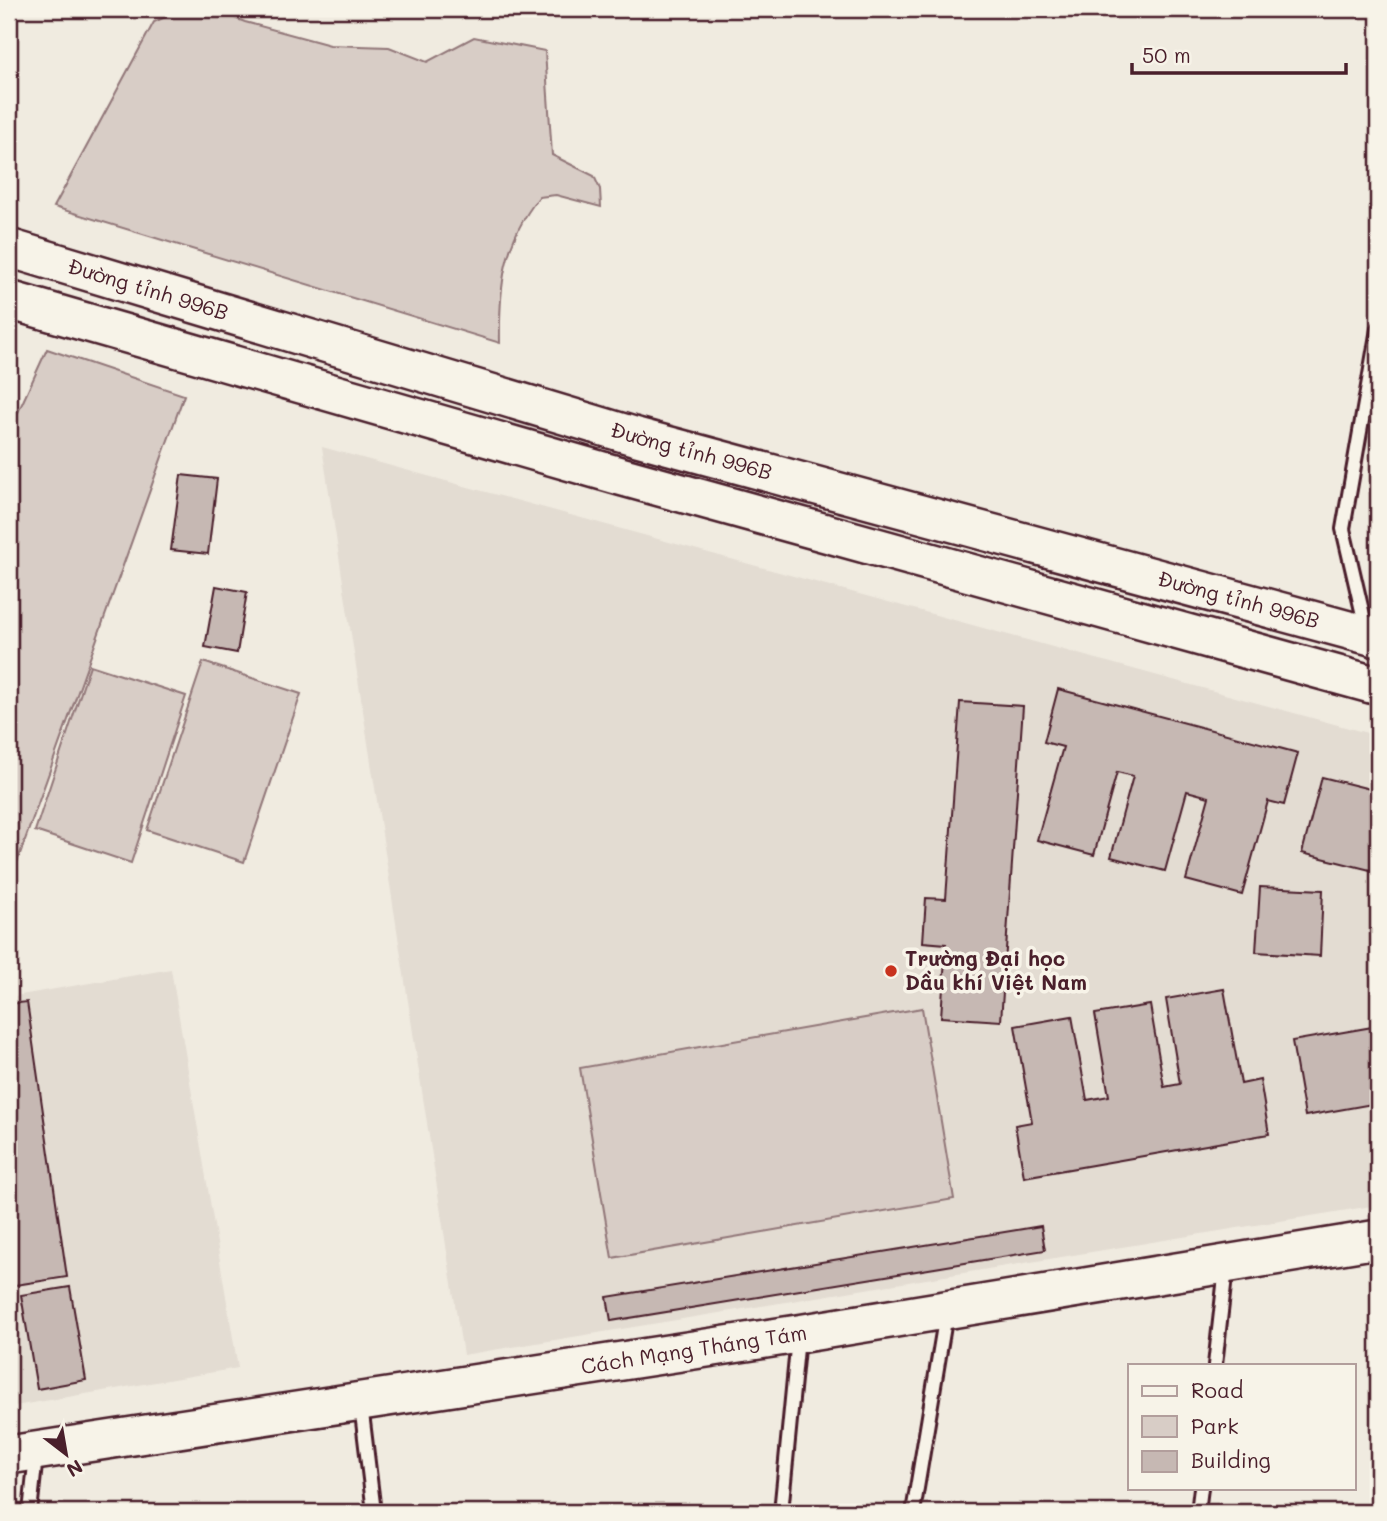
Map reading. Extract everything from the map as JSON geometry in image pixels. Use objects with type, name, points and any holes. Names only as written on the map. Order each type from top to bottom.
[{"type":"main road","name":"Đường tỉnh 996B","points":[[9,248],[638,437],[1373,637]]},
{"type":"main road","name":"Đường tỉnh 996B","points":[[9,300],[620,476],[1378,686]]},
{"type":"main road","points":[[620,476],[638,437]]},
{"type":"main road","name":"Cách Mạng Tháng Tám","points":[[23,1453],[798,1334],[1378,1239]]},
{"type":"lane","points":[[1373,637],[1343,529],[1378,329]]},
{"type":"lane","points":[[1215,1364],[1227,1262]]},
{"type":"lane","points":[[914,1512],[947,1310]]},
{"type":"lane","points":[[780,1512],[798,1334]]},
{"type":"lane","points":[[360,1401],[374,1512]]},
{"type":"lane","points":[[23,1453],[30,1512]]},
{"type":"lane","points":[[1198,1512],[1201,1490]]},
{"type":"shaded area","name":"Trường Đại học Dầu khí Việt Nam","points":[[322,447],[1378,736],[1378,1205],[463,1355]]},
{"type":"shaded area","points":[[171,969],[238,1368],[9,1407],[9,997]]},
{"type":"green space","points":[[183,9],[211,9],[245,22],[330,45],[389,47],[427,62],[474,37],[545,51],[552,155],[594,176],[600,189],[601,207],[556,195],[539,197],[518,231],[506,266],[502,284],[500,343],[54,207],[154,22]]},
{"type":"green space","points":[[47,349],[184,395],[15,868],[9,868],[9,432]]},
{"type":"green space","points":[[203,662],[301,694],[244,862],[147,830]]},
{"type":"green space","points":[[90,665],[186,696],[131,863],[35,831]]},
{"type":"green space","points":[[922,1008],[954,1199],[612,1258],[580,1068]]},
{"type":"building","points":[[181,475],[217,479],[208,554],[171,550]]},
{"type":"building","points":[[216,586],[247,592],[237,653],[205,647]]},
{"type":"building","points":[[1058,689],[1298,753],[1284,805],[1268,801],[1242,895],[1186,880],[1209,797],[1187,791],[1165,871],[1111,857],[1133,776],[1117,772],[1094,855],[1037,840],[1063,747],[1044,742]]},
{"type":"building","points":[[960,702],[1023,706],[1001,1021],[941,1017],[946,944],[923,942],[926,898],[946,899]]},
{"type":"building","points":[[1322,777],[1378,791],[1378,872],[1302,853]]},
{"type":"building","points":[[1260,887],[1323,890],[1320,956],[1256,952]]},
{"type":"building","points":[[1224,989],[1241,1084],[1260,1080],[1269,1134],[1024,1177],[1015,1125],[1032,1122],[1015,1026],[1072,1016],[1087,1100],[1109,1096],[1095,1014],[1150,1005],[1164,1087],[1180,1084],[1166,999]]},
{"type":"building","points":[[27,1002],[67,1277],[9,1286],[9,1004]]},
{"type":"building","points":[[1378,1026],[1378,1103],[1305,1116],[1292,1041]]},
{"type":"building","points":[[1041,1226],[1045,1250],[611,1321],[607,1297]]},
{"type":"building","points":[[70,1287],[86,1380],[37,1389],[21,1295]]},
{"type":"place","name":"Trường Đại học Dầu khí Việt Nam","points":[[891,971]]}]
